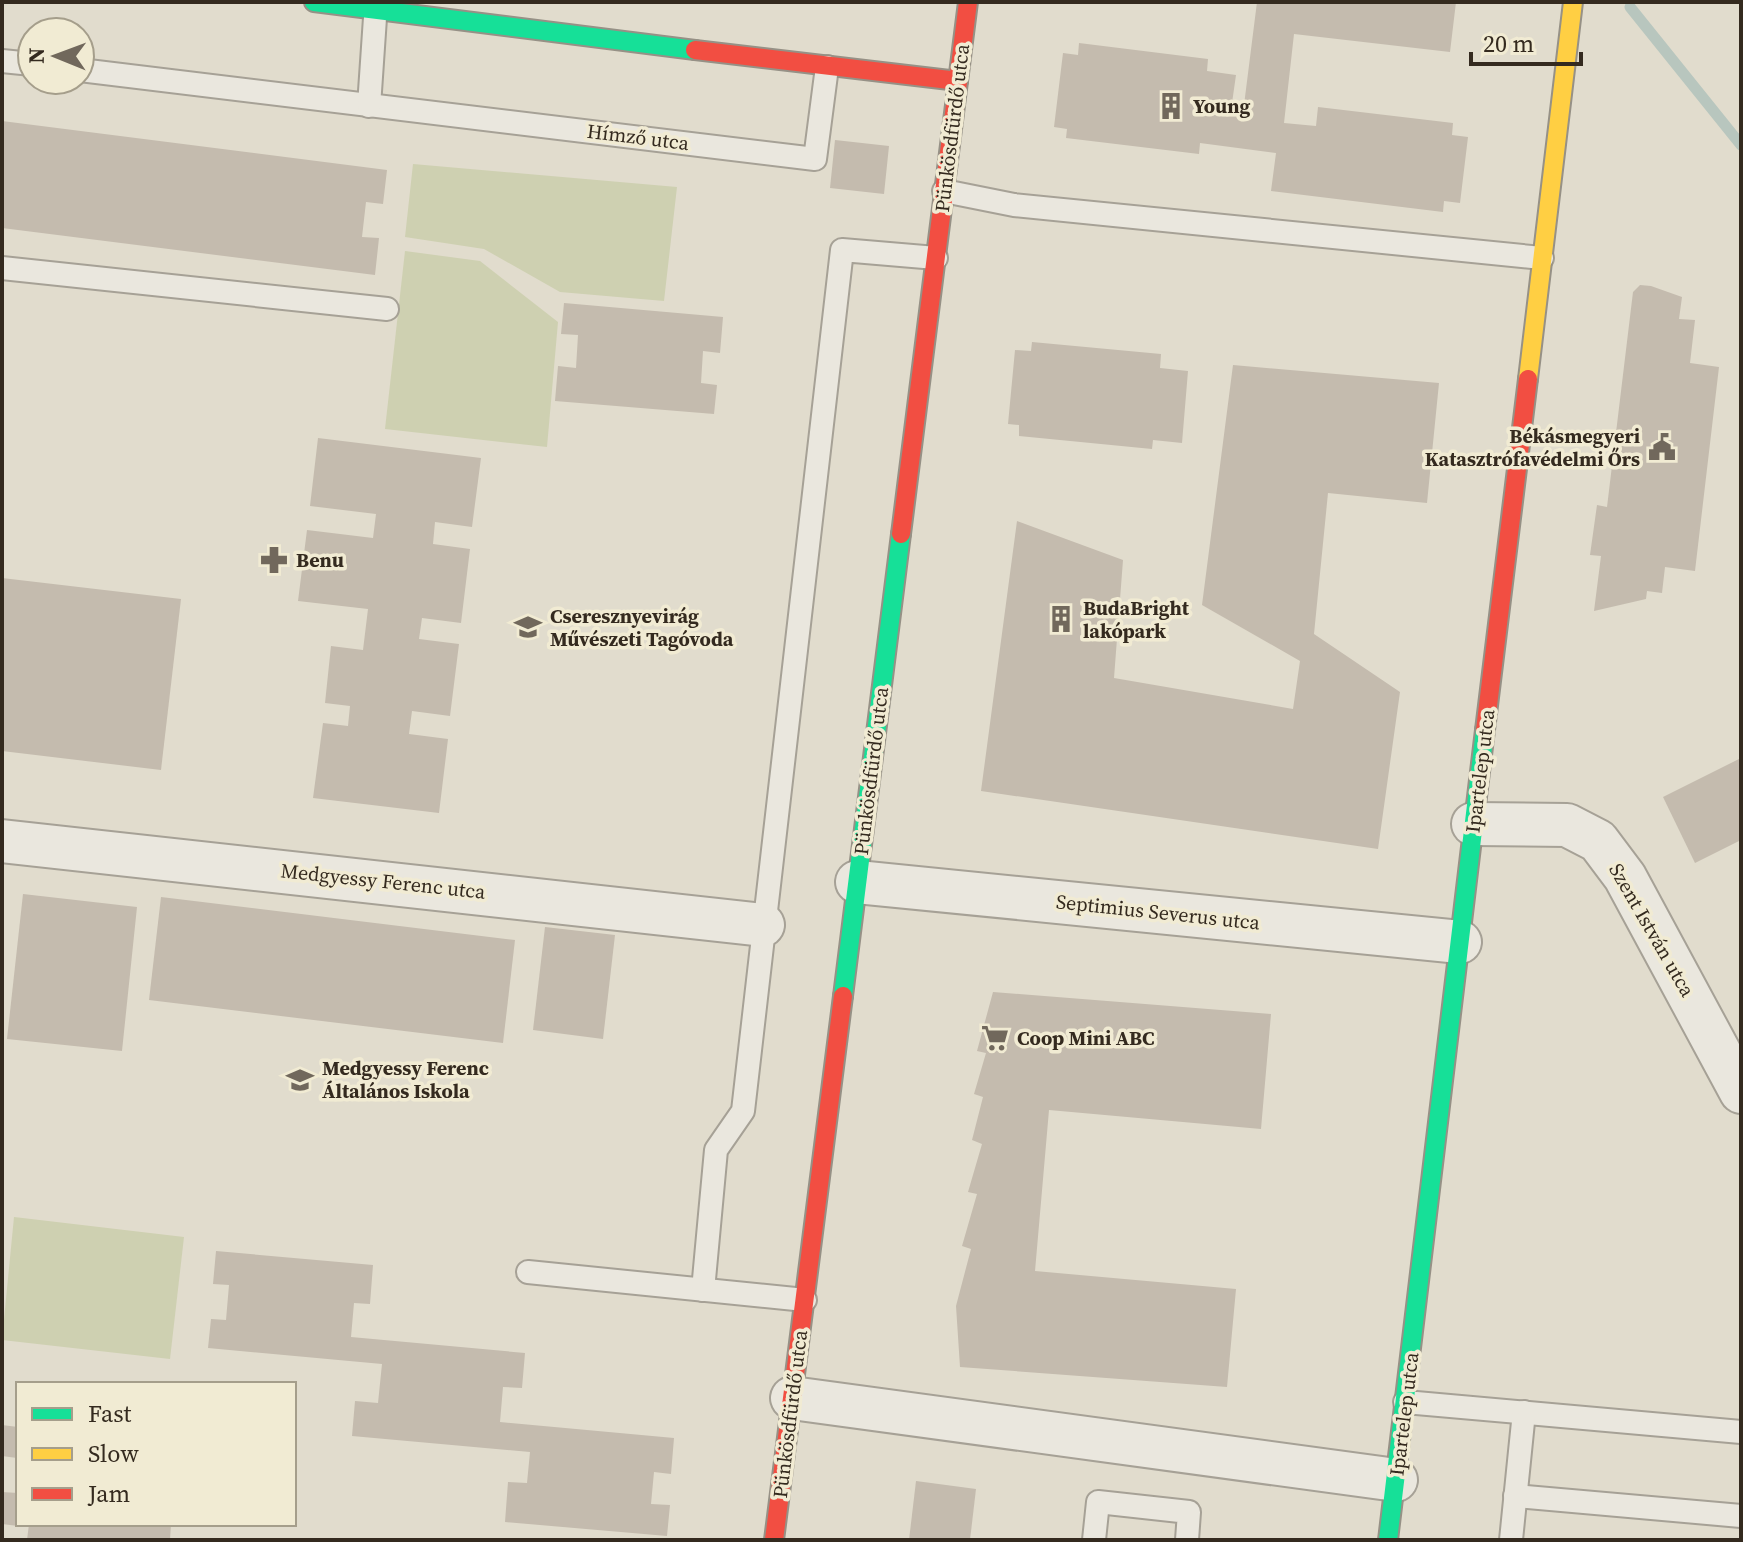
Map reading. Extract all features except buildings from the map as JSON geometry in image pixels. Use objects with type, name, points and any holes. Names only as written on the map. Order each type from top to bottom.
[{"type":"street","points":[[314,2],[376,6],[827,67],[958,81]]},
{"type":"street","name":"Pünkösdfürdő utca","points":[[774,1540],[968,2]]},
{"type":"street","name":"Ipartelep utca","points":[[1388,1540],[1573,2]]},
{"type":"street","name":"Szent István utca","points":[[1473,824],[1567,825],[1598,841],[1625,877],[1741,1092]]},
{"type":"street","name":"Medgyessy Ferenc utca","points":[[2,841],[763,925]]},
{"type":"street","name":"Septimius Severus utca","points":[[857,882],[1460,942]]},
{"type":"street","points":[[792,1398],[1396,1480]]},
{"type":"lane","points":[[369,106],[376,6]]},
{"type":"lane","name":"Hímző utca","points":[[96,72],[815,159],[827,67]]},
{"type":"lane","points":[[944,191],[1014,205],[1542,258]]},
{"type":"lane","points":[[703,1290],[716,1150],[743,1111],[842,250],[936,258]]},
{"type":"lane","points":[[2,268],[387,309]]},
{"type":"lane","points":[[528,1272],[805,1300]]},
{"type":"lane","points":[[1405,1402],[1741,1432]]},
{"type":"lane","points":[[1511,1540],[1524,1412]]},
{"type":"lane","points":[[1515,1496],[1741,1516]]},
{"type":"lane","points":[[1094,1540],[1098,1502],[1189,1512],[1187,1540]]},
{"type":"green space","points":[[413,164],[677,187],[664,301],[560,292],[484,249],[405,237]]},
{"type":"green space","points":[[405,251],[480,261],[558,322],[547,447],[385,429]]},
{"type":"green space","points":[[14,1217],[184,1237],[170,1359],[2,1340]]},
{"type":"waterway","points":[[1630,7],[1741,145]]},
{"type":"traffic: fast","points":[[314,2],[695,50]]},
{"type":"traffic: fast","points":[[843,996],[901,534]]},
{"type":"traffic: fast","points":[[1388,1540],[1485,730]]},
{"type":"traffic: slow","points":[[1528,379],[1573,2]]},
{"type":"traffic: jam","points":[[901,534],[968,2]]},
{"type":"traffic: jam","points":[[695,50],[958,81]]},
{"type":"traffic: jam","points":[[1485,730],[1528,379]]},
{"type":"traffic: jam","points":[[774,1540],[843,996]]},
{"type":"place","name":"Young","points":[[1171,106]]},
{"type":"place","name":"Békásmegyeri Katasztrófavédelmi Őrs","points":[[1662,447]]},
{"type":"place","name":"Benu","points":[[274,560]]},
{"type":"place","name":"BudaBright lakópark","points":[[1061,619]]},
{"type":"place","name":"Cseresznyevirág Művészeti Tagóvoda","points":[[528,627]]},
{"type":"place","name":"Coop Mini ABC","points":[[995,1038]]},
{"type":"place","name":"Medgyessy Ferenc Általános Iskola","points":[[300,1080]]}]
